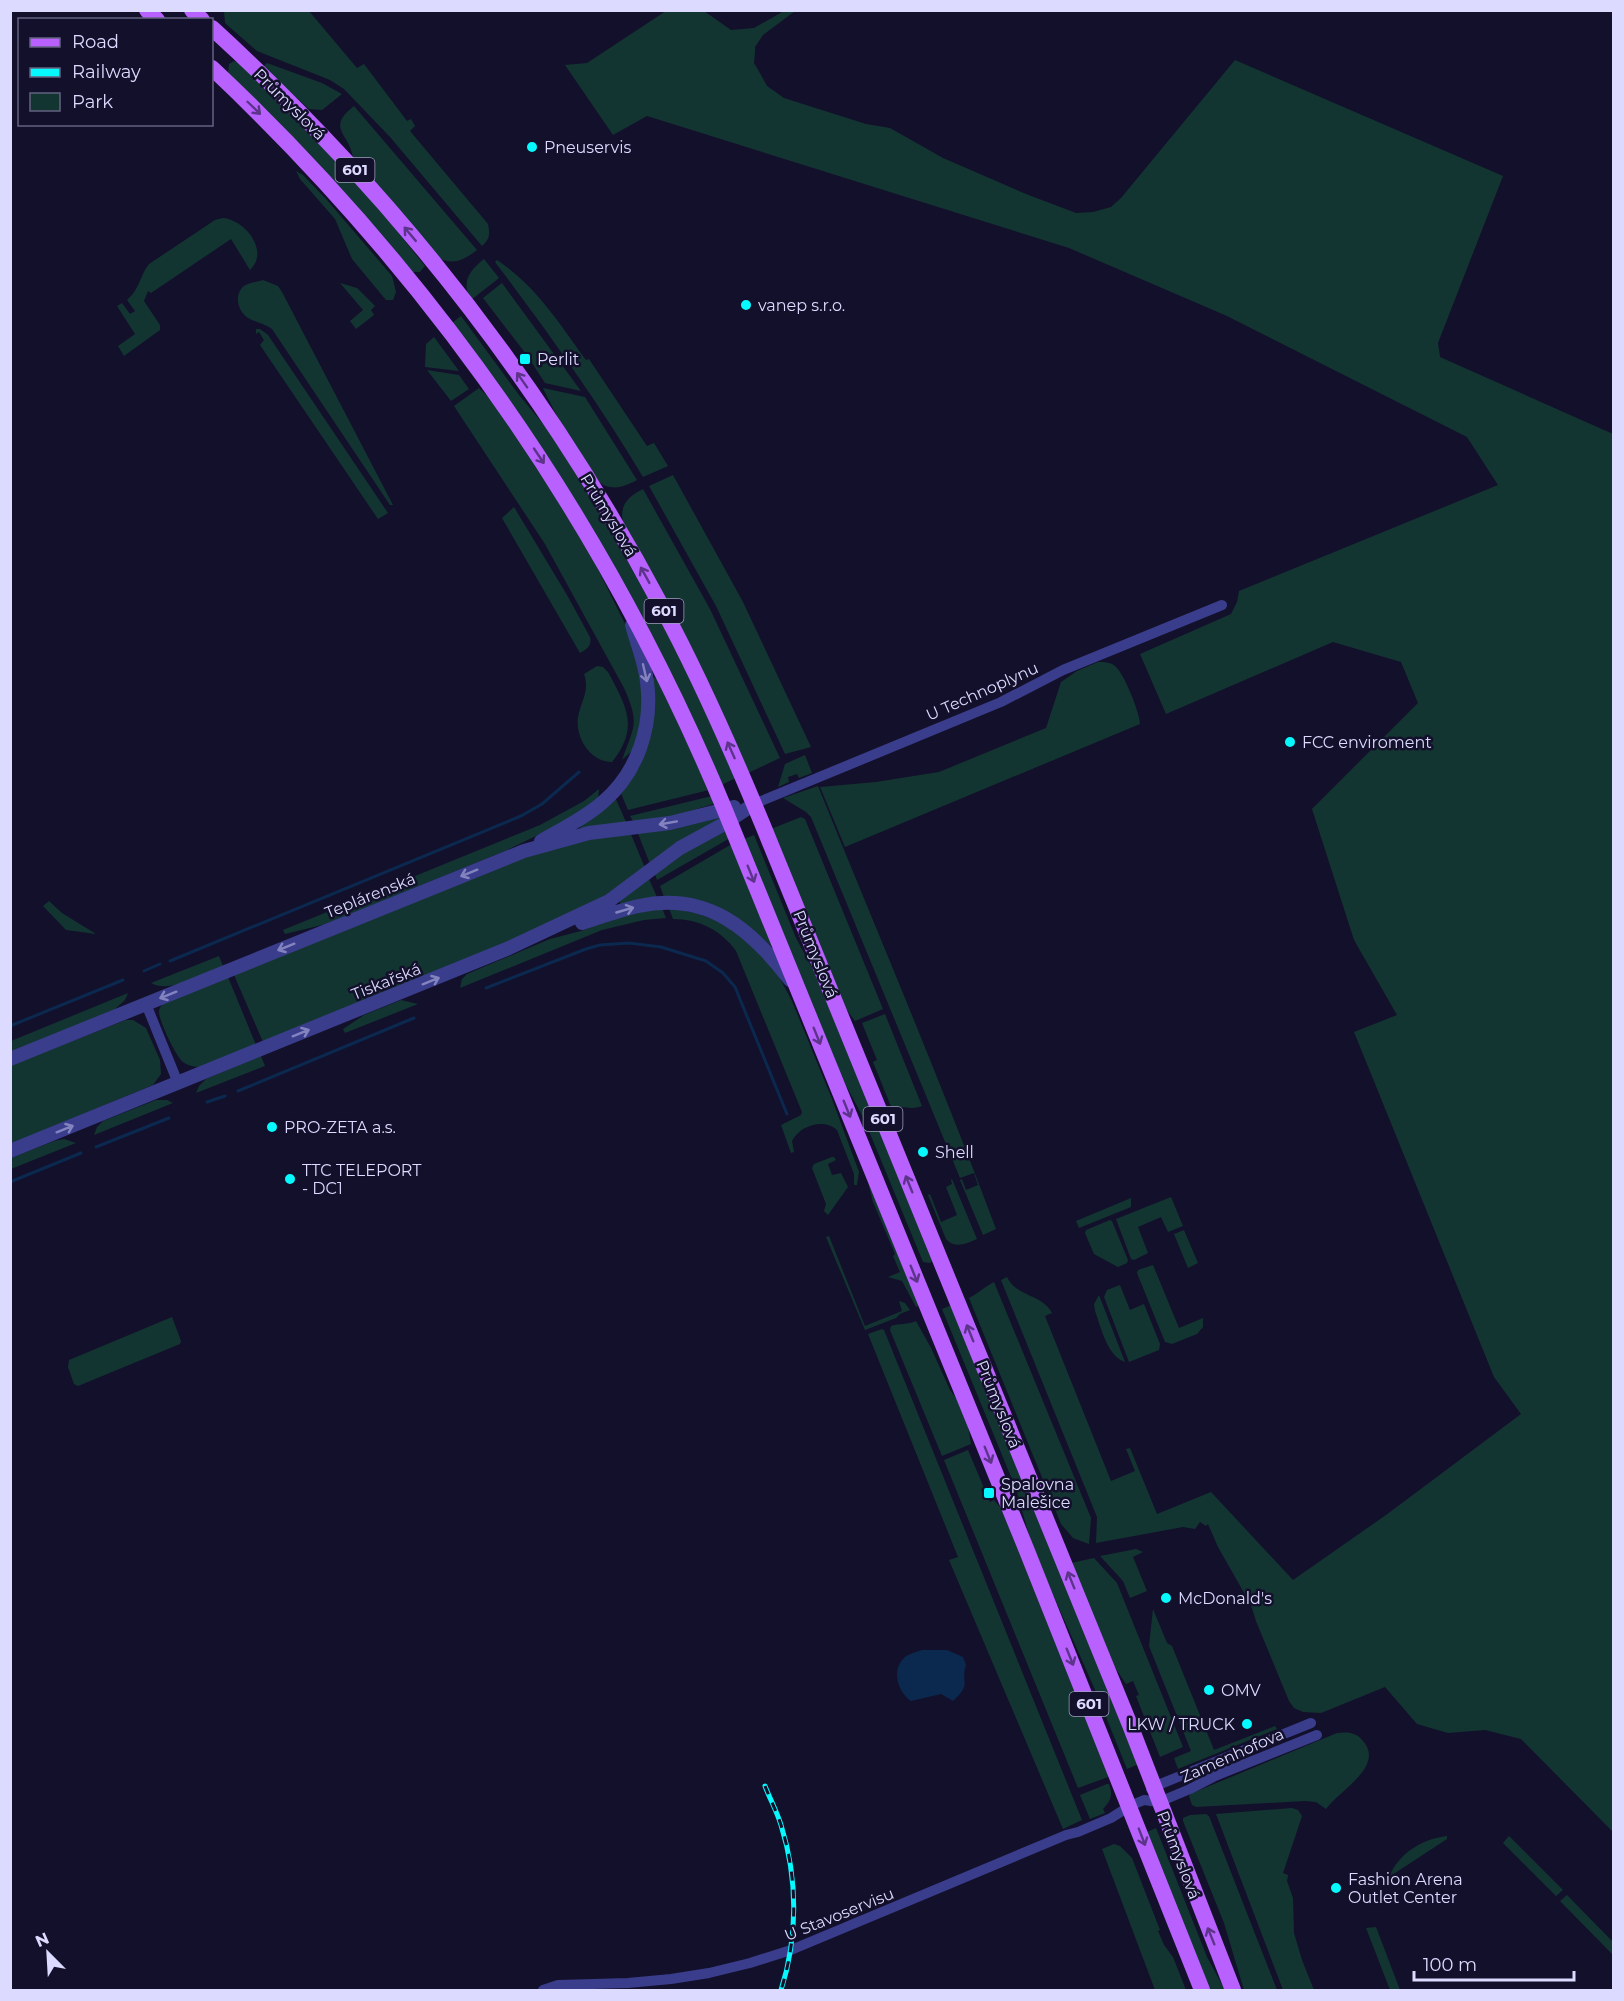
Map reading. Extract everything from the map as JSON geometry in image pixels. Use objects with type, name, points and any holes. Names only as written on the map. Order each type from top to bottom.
[{"type":"main road","name":"Průmyslová","points":[[213,29],[299,111],[377,194],[448,279],[520,376],[592,485],[657,598],[708,698],[754,804],[1046,1518],[1146,1799],[1202,1990]]},
{"type":"main road","name":"Průmyslová","points":[[213,69],[264,118],[353,212],[438,315],[546,466],[624,597],[684,716],[727,814],[798,990],[1146,1799],[1233,1990]]},
{"type":"street","points":[[524,851],[604,802],[623,781],[639,751],[648,717],[647,680],[624,597]]},
{"type":"street","name":"U Technoplynu","points":[[754,804],[1001,702],[1062,670],[1222,605]]},
{"type":"street","name":"Teplárenská","points":[[10,1059],[524,851],[588,833],[727,814],[754,804]]},
{"type":"street","name":"Tiskařská","points":[[10,1151],[509,948],[609,901],[727,814]]},
{"type":"street","points":[[509,948],[640,905],[663,903],[687,905],[721,916],[743,929],[763,946],[798,990]]},
{"type":"street","points":[[146,1004],[178,1083]]},
{"type":"street","name":"Zamenhofova","points":[[1146,1799],[1311,1723]]},
{"type":"street","name":"Zamenhofova","points":[[1146,1799],[1190,1789],[1215,1776],[1317,1735]]},
{"type":"street","name":"U Stavoservisu","points":[[543,1990],[558,1985],[628,1983],[709,1973],[780,1954],[1078,1832],[1111,1818],[1146,1799]]},
{"type":"green space","points":[[224,11],[309,11],[357,68],[364,64],[407,121],[411,119],[415,126],[410,131],[488,224],[487,241],[482,246],[390,137],[344,89],[330,80],[257,51],[225,23]]},
{"type":"green space","points":[[666,11],[704,11],[731,30],[754,28],[784,11],[795,11],[763,35],[755,47],[754,63],[767,86],[784,98],[866,124],[890,128],[943,158],[1076,213],[1093,212],[1111,207],[1121,198],[1235,60],[1503,176],[1438,343],[1440,357],[1613,434],[1613,1832],[1521,1739],[1485,1730],[1448,1733],[1417,1724],[1385,1687],[1321,1713],[1303,1712],[1294,1708],[1289,1701],[1251,1605],[1218,1547],[1208,1524],[1206,1526],[1200,1522],[1195,1529],[1183,1527],[1096,1543],[1097,1517],[1001,1280],[1007,1277],[1016,1288],[1042,1302],[1052,1313],[1045,1316],[1111,1481],[1135,1471],[1126,1449],[1130,1448],[1157,1514],[1211,1492],[1293,1580],[1386,1515],[1521,1414],[1494,1377],[1354,1032],[1397,1015],[1354,940],[1312,809],[1418,703],[1401,662],[1333,642],[1166,714],[1140,654],[1231,614],[1239,591],[1498,485],[1467,437],[1227,316],[1069,248],[647,116],[613,135],[565,65],[587,63]]},
{"type":"green space","points":[[234,61],[240,63],[363,189],[425,266],[420,272],[412,272],[228,73],[229,64]]},
{"type":"green space","points":[[267,63],[322,83],[342,94],[322,110],[309,109],[263,67]]},
{"type":"green space","points":[[354,106],[477,250],[460,260],[440,259],[353,158],[340,126],[341,120]]},
{"type":"green space","points":[[296,171],[303,175],[327,200],[392,276],[396,292],[393,300],[386,300],[352,259],[335,219],[300,179]]},
{"type":"green space","points":[[223,218],[239,224],[252,238],[257,254],[250,270],[231,239],[151,293],[148,291],[144,301],[160,325],[160,330],[124,356],[118,346],[135,334],[117,306],[122,303],[130,314],[135,311],[127,300],[135,292],[149,264],[215,220]]},
{"type":"green space","points":[[484,259],[499,278],[471,300],[467,288],[468,277]]},
{"type":"green space","points":[[497,260],[524,282],[557,319],[586,360],[589,359],[647,446],[654,443],[668,466],[643,477],[572,368],[495,262]]},
{"type":"green space","points":[[263,280],[278,286],[282,292],[393,505],[390,505],[272,329],[242,313],[238,304],[241,290],[246,285]]},
{"type":"green space","points":[[340,283],[357,288],[375,306],[371,310],[374,315],[356,329],[350,321],[363,310]]},
{"type":"green space","points":[[502,283],[581,391],[545,383],[483,298]]},
{"type":"green space","points":[[461,316],[519,395],[555,438],[583,481],[676,649],[736,778],[721,785],[682,696],[452,323]]},
{"type":"green space","points":[[256,329],[268,335],[388,513],[378,519],[260,345],[264,340],[259,332],[256,334]]},
{"type":"green space","points":[[434,337],[459,371],[425,367],[426,344]]},
{"type":"green space","points":[[427,370],[459,375],[469,389],[451,401]]},
{"type":"green space","points":[[479,388],[496,404],[584,541],[628,630],[642,684],[642,719],[633,750],[622,760],[634,725],[632,710],[624,688],[545,544],[454,406]]},
{"type":"green space","points":[[543,388],[585,397],[637,480],[618,487],[606,486],[599,481],[581,457]]},
{"type":"green space","points":[[673,475],[743,602],[811,747],[785,754],[716,606],[649,486]]},
{"type":"green space","points":[[643,489],[710,609],[780,758],[748,773],[623,522],[622,511],[626,502]]},
{"type":"green space","points":[[514,507],[590,637],[588,647],[580,653],[502,518]]},
{"type":"green space","points":[[1098,662],[1112,664],[1119,671],[1135,703],[1140,724],[845,847],[820,787],[876,782],[939,772],[1046,728],[1061,682],[1077,671]]},
{"type":"green space","points":[[597,666],[603,667],[608,672],[625,706],[627,717],[626,738],[612,762],[597,758],[591,753],[579,732],[578,717],[586,691],[584,674]]},
{"type":"green space","points":[[654,677],[658,680],[709,790],[628,810],[620,791],[631,778]]},
{"type":"green space","points":[[805,755],[812,773],[799,778],[797,774],[788,777],[789,782],[778,787],[785,764]]},
{"type":"green space","points":[[818,786],[931,1062],[996,1229],[983,1235],[960,1180],[962,1179],[966,1190],[978,1185],[974,1173],[960,1178],[811,817],[783,798]]},
{"type":"green space","points":[[599,789],[598,799],[567,821],[505,851],[326,924],[285,934],[283,930],[540,825],[584,801]]},
{"type":"green space","points":[[712,796],[713,804],[668,818],[633,821],[630,816]]},
{"type":"green space","points":[[615,797],[626,822],[581,829],[580,826]]},
{"type":"green space","points":[[717,815],[721,818],[650,864],[637,831]]},
{"type":"green space","points":[[801,817],[805,819],[883,1009],[855,1021],[843,1005],[771,829]]},
{"type":"green space","points":[[726,831],[730,838],[657,880],[655,874],[680,855]]},
{"type":"green space","points":[[630,832],[645,868],[610,894],[529,934],[263,1042],[234,975],[503,866],[578,842]]},
{"type":"green space","points":[[754,835],[796,938],[823,988],[932,1261],[930,1263],[923,1262],[864,1119],[840,1074],[744,839]]},
{"type":"green space","points":[[732,844],[772,946],[756,933],[664,897],[660,886]]},
{"type":"green space","points":[[649,879],[657,897],[620,904],[620,900]]},
{"type":"green space","points":[[49,901],[62,913],[96,934],[66,930],[43,906]]},
{"type":"green space","points":[[662,908],[666,918],[644,920],[602,930],[460,988],[462,979],[467,974],[550,939],[581,931],[618,917]]},
{"type":"green space","points":[[669,908],[696,913],[725,924],[749,941],[777,973],[792,1001],[832,1099],[859,1172],[857,1185],[854,1185],[854,1174],[837,1130],[832,1126],[819,1124],[806,1127],[792,1141],[794,1152],[791,1153],[781,1125],[801,1115],[802,1112],[736,951],[723,937],[709,927],[692,921],[673,919]]},
{"type":"green space","points":[[219,956],[223,966],[187,981],[168,986],[151,983]]},
{"type":"green space","points":[[228,977],[256,1045],[201,1067],[183,1062],[161,1022],[160,1008],[164,1003]]},
{"type":"green space","points":[[128,993],[125,1000],[114,1010],[11,1052],[11,1041]]},
{"type":"green space","points":[[401,1000],[418,1004],[345,1033],[343,1029],[364,1015]]},
{"type":"green space","points":[[885,1014],[922,1106],[892,1109],[873,1062],[877,1060],[862,1023]]},
{"type":"green space","points":[[126,1020],[133,1020],[146,1028],[160,1060],[161,1074],[153,1085],[11,1144],[11,1065]]},
{"type":"green space","points":[[261,1056],[265,1066],[196,1093],[206,1079]]},
{"type":"green space","points":[[156,1100],[167,1100],[173,1103],[94,1135],[97,1127],[103,1121]]},
{"type":"green space","points":[[64,1139],[76,1143],[11,1169],[11,1158]]},
{"type":"green space","points":[[832,1157],[836,1160],[828,1164],[832,1175],[841,1173],[848,1187],[828,1215],[824,1211],[826,1204],[812,1168],[814,1164]]},
{"type":"green space","points":[[952,1179],[977,1239],[961,1245],[953,1244],[946,1239],[928,1195],[930,1194],[941,1222],[957,1215],[946,1187],[952,1184]]},
{"type":"green space","points":[[868,1182],[920,1305],[916,1307],[902,1281],[888,1277],[900,1272],[893,1256],[895,1254],[873,1202]]},
{"type":"green space","points":[[1171,1197],[1183,1226],[1168,1232],[1161,1217],[1138,1227],[1148,1253],[1134,1260],[1131,1259],[1116,1219]]},
{"type":"green space","points":[[1131,1198],[1131,1207],[1079,1228],[1076,1221]]},
{"type":"green space","points":[[1110,1220],[1128,1260],[1127,1263],[1118,1267],[1094,1254],[1085,1233],[1086,1230]]},
{"type":"green space","points":[[1184,1230],[1198,1263],[1188,1268],[1174,1234]]},
{"type":"green space","points":[[829,1236],[865,1326],[902,1311],[899,1301],[905,1303],[910,1310],[865,1330],[826,1237]]},
{"type":"green space","points":[[1153,1265],[1179,1328],[1203,1318],[1203,1327],[1197,1334],[1172,1344],[1165,1342],[1137,1273],[1138,1270]]},
{"type":"green space","points":[[994,1282],[1091,1518],[1089,1544],[1073,1538],[1061,1524],[969,1298]]},
{"type":"green space","points":[[1120,1285],[1130,1310],[1144,1304],[1160,1344],[1159,1350],[1129,1362],[1104,1297],[1107,1290]]},
{"type":"green space","points":[[1099,1295],[1125,1362],[1114,1354],[1102,1333],[1094,1304]]},
{"type":"green space","points":[[952,1305],[1139,1764],[1127,1769],[1033,1549],[1016,1489],[942,1309]]},
{"type":"green space","points":[[172,1317],[181,1341],[180,1344],[78,1386],[74,1384],[68,1367],[69,1360]]},
{"type":"green space","points":[[916,1321],[967,1420],[971,1444],[942,1456],[890,1330],[891,1326]]},
{"type":"green space","points":[[882,1329],[1082,1820],[1063,1829],[949,1560],[958,1557],[868,1334]]},
{"type":"green space","points":[[968,1450],[984,1488],[981,1489],[985,1499],[988,1498],[990,1502],[994,1500],[1005,1513],[1111,1776],[1078,1788],[944,1460]]},
{"type":"green space","points":[[1136,1549],[1143,1552],[1133,1557],[1147,1591],[1130,1598],[1123,1581],[1100,1556]]},
{"type":"green space","points":[[1094,1558],[1117,1583],[1183,1747],[1160,1757],[1136,1696],[1139,1695],[1133,1681],[1126,1684],[1112,1663],[1071,1563]]},
{"type":"green space","points":[[1153,1609],[1167,1643],[1172,1646],[1214,1750],[1275,1726],[1277,1729],[1178,1769],[1174,1758],[1191,1751],[1149,1646]]},
{"type":"green space","points":[[1337,1733],[1351,1733],[1360,1738],[1368,1750],[1368,1760],[1358,1777],[1326,1809],[1316,1802],[1305,1801],[1196,1807],[1192,1805],[1190,1794]]},
{"type":"green space","points":[[1109,1784],[1111,1795],[1103,1809],[1105,1813],[1090,1819],[1080,1795]]},
{"type":"green space","points":[[1292,1808],[1298,1810],[1302,1816],[1283,1873],[1288,1875],[1287,1881],[1293,1898],[1294,1933],[1314,1990],[1283,1990],[1216,1814]]},
{"type":"green space","points":[[1206,1814],[1209,1816],[1277,1990],[1244,1990],[1224,1923],[1183,1821],[1183,1818],[1190,1815]]},
{"type":"green space","points":[[1156,1828],[1207,1957],[1225,1990],[1208,1990],[1147,1832]]},
{"type":"green space","points":[[1447,1836],[1447,1839],[1389,1877],[1393,1868],[1412,1849],[1429,1840]]},
{"type":"green space","points":[[1509,1836],[1563,1890],[1556,1896],[1503,1843]]},
{"type":"green space","points":[[1114,1844],[1120,1846],[1132,1858],[1160,1930],[1158,1931],[1173,1957],[1186,1990],[1155,1990],[1102,1849]]},
{"type":"green space","points":[[1567,1895],[1613,1942],[1613,1955],[1560,1901]]},
{"type":"green space","points":[[1376,1927],[1400,1990],[1390,1990],[1366,1928]]},
{"type":"water","points":[[922,1650],[947,1650],[963,1657],[966,1665],[964,1686],[953,1701],[941,1694],[911,1701],[906,1697],[898,1681],[900,1663],[908,1655]]},
{"type":"waterway","points":[[170,961],[521,816],[542,804],[579,772]]},
{"type":"waterway","points":[[486,988],[600,945],[629,943],[661,947],[706,961],[723,973],[735,987],[787,1114]]},
{"type":"waterway","points":[[144,971],[160,964]]},
{"type":"waterway","points":[[10,1026],[123,980]]},
{"type":"waterway","points":[[238,1091],[414,1018]]},
{"type":"waterway","points":[[207,1102],[225,1096]]},
{"type":"waterway","points":[[96,1147],[169,1118]]},
{"type":"waterway","points":[[10,1182],[81,1153]]},
{"type":"railway","points":[[765,1786],[778,1815],[787,1845],[793,1887],[791,1949],[781,1990]]},
{"type":"place","name":"Pneuservis","points":[[532,147]]},
{"type":"place","name":"vanep s.r.o.","points":[[746,305]]},
{"type":"place","name":"Perlit","points":[[525,359]]},
{"type":"place","name":"FCC enviroment","points":[[1290,742]]},
{"type":"place","name":"PRO-ZETA a.s.","points":[[272,1127]]},
{"type":"place","name":"Shell","points":[[923,1152]]},
{"type":"place","name":"TTC TELEPORT - DC1","points":[[290,1179]]},
{"type":"place","name":"Spalovna Malešice","points":[[989,1493]]},
{"type":"place","name":"McDonald's","points":[[1166,1598]]},
{"type":"place","name":"OMV","points":[[1209,1690]]},
{"type":"place","name":"LKW / TRUCK","points":[[1247,1724]]},
{"type":"place","name":"Fashion Arena Outlet Center","points":[[1336,1888]]}]
